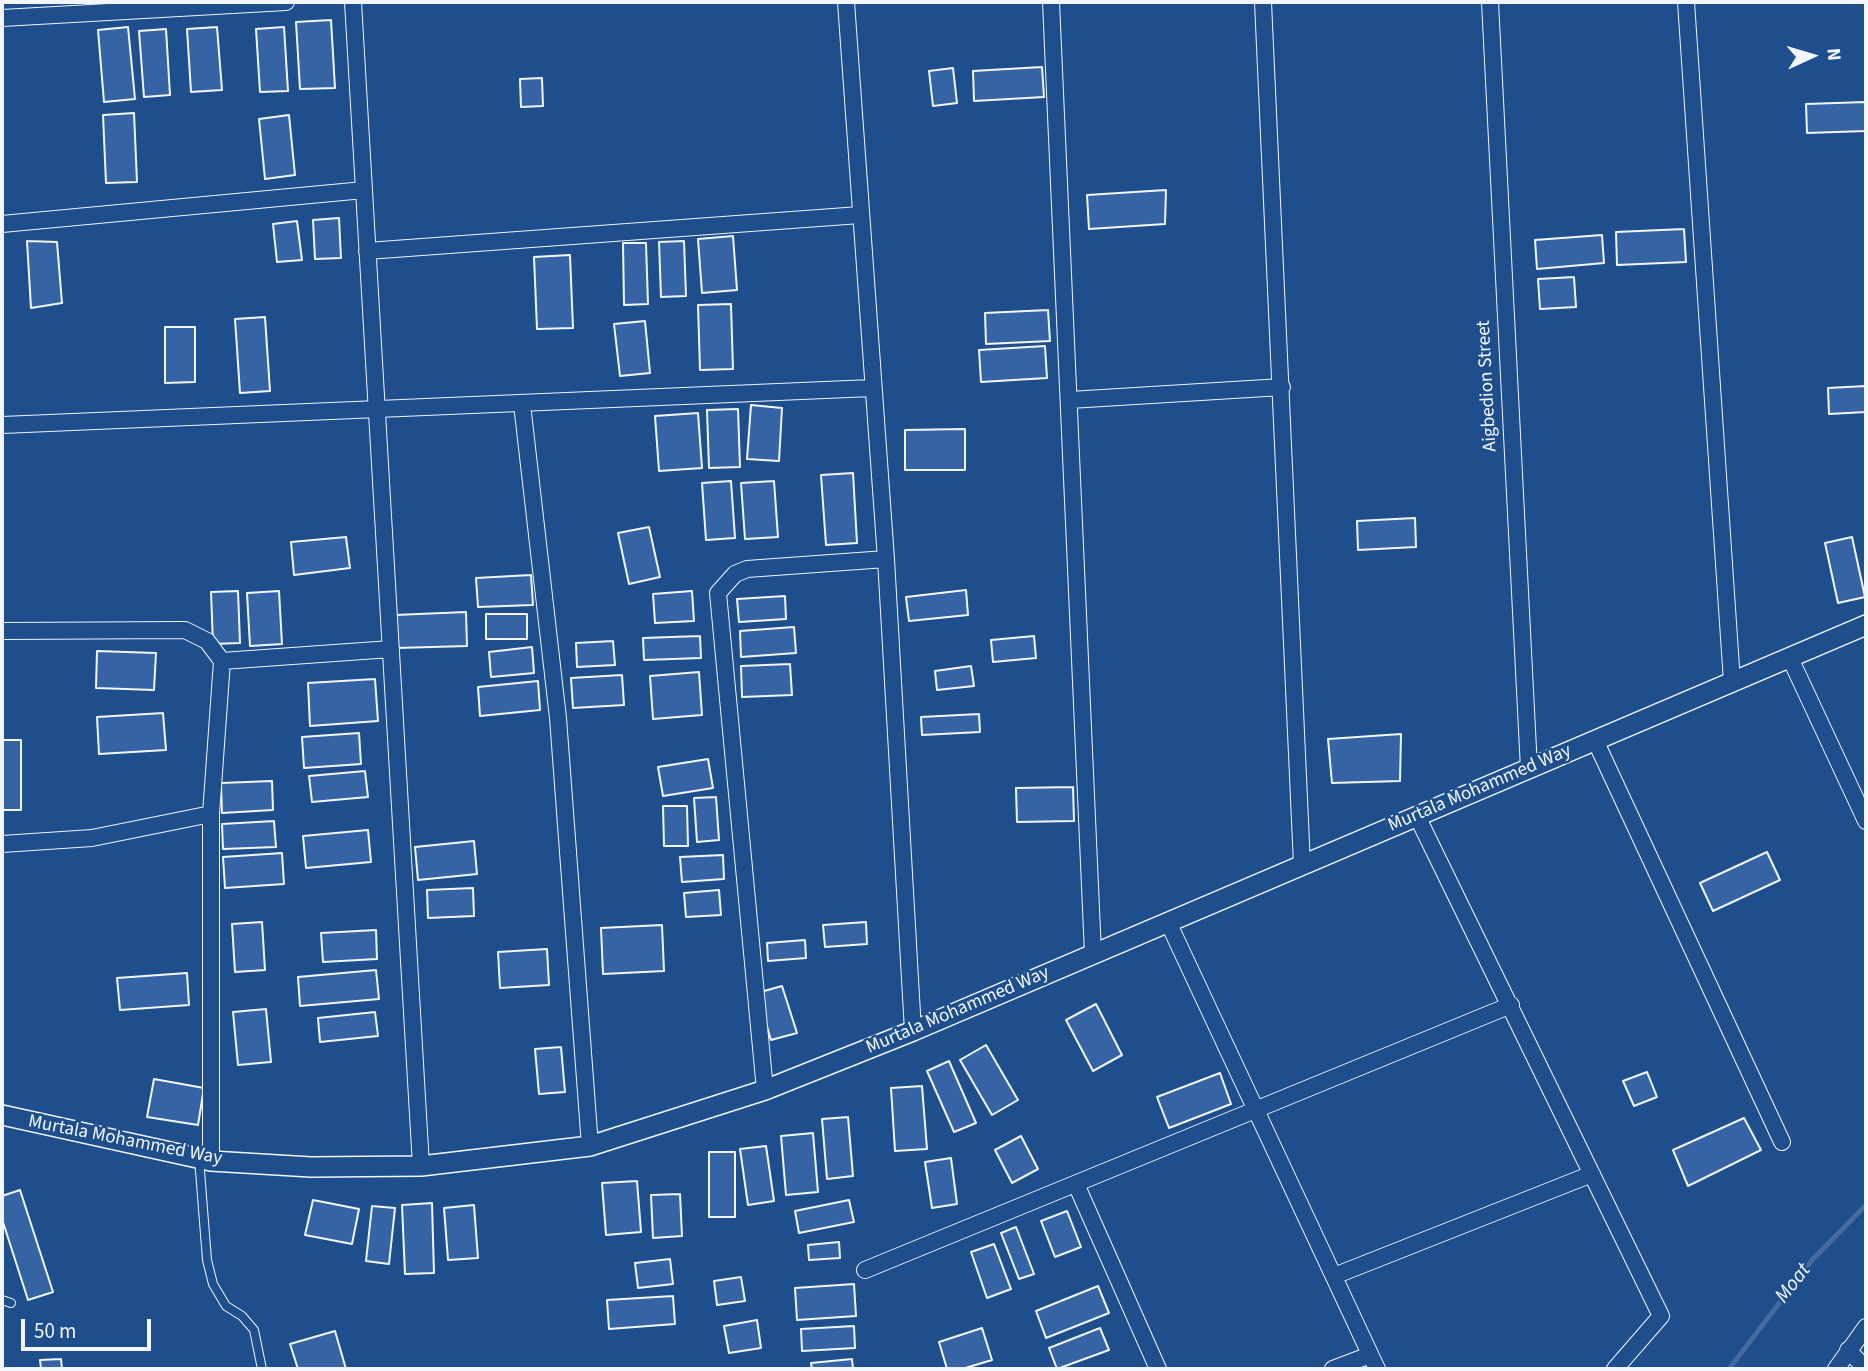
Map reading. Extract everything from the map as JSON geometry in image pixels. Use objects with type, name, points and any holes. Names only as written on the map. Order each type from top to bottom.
[{"type":"street","points":[[2,18],[286,2]]},
{"type":"street","points":[[353,2],[421,1166]]},
{"type":"street","points":[[846,2],[886,559],[913,1031]]},
{"type":"street","points":[[1051,2],[1093,954]]},
{"type":"street","points":[[1263,2],[1302,865]]},
{"type":"street","name":"Aigbedion Street","points":[[1490,2],[1529,769]]},
{"type":"street","points":[[1686,2],[1732,682]]},
{"type":"street","points":[[2,224],[364,190]]},
{"type":"street","points":[[367,251],[860,215]]},
{"type":"street","points":[[1070,400],[1282,387]]},
{"type":"street","points":[[2,425],[872,388]]},
{"type":"street","points":[[522,404],[558,718],[590,1146]]},
{"type":"street","points":[[765,1090],[718,593],[735,574],[765,565],[886,559]]},
{"type":"street","name":"Murtala Mohammed Way","points":[[2,1115],[205,1159],[312,1167],[421,1166],[590,1146],[765,1090],[913,1031],[1866,625]]},
{"type":"street","points":[[2,631],[185,630],[207,640],[222,661],[211,814],[205,1159]]},
{"type":"street","points":[[222,661],[391,649]]},
{"type":"street","points":[[1790,658],[1866,821]]},
{"type":"street","points":[[1595,740],[1782,1142]]},
{"type":"street","points":[[2,844],[92,838],[211,814]]},
{"type":"street","points":[[1417,816],[1661,1316],[1615,1369]]},
{"type":"street","points":[[1168,922],[1374,1362],[1333,1369]]},
{"type":"street","points":[[865,1269],[1511,1006]]},
{"type":"street","points":[[1334,1276],[1592,1174]]},
{"type":"street","points":[[1076,1184],[1158,1369]]},
{"type":"street","points":[[1836,1369],[1866,1327]]},
{"type":"street","points":[[1848,1350],[1866,1369]]},
{"type":"lane","points":[[205,1159],[207,1260],[213,1284],[226,1306],[242,1316],[254,1330],[262,1369]]},
{"type":"lane","points":[[2,1300],[11,1303]]},
{"type":"building","points":[[331,20],[335,88],[300,89],[296,22]]},
{"type":"building","points":[[128,27],[135,99],[104,102],[98,30]]},
{"type":"building","points":[[217,27],[222,90],[191,92],[187,29]]},
{"type":"building","points":[[284,27],[288,91],[260,92],[256,29]]},
{"type":"building","points":[[166,29],[170,95],[144,97],[139,31]]},
{"type":"building","points":[[1042,67],[1044,97],[974,101],[973,71]]},
{"type":"building","points":[[953,68],[957,103],[933,106],[929,71]]},
{"type":"building","points":[[542,78],[543,106],[521,107],[520,79]]},
{"type":"building","points":[[1866,102],[1866,131],[1807,133],[1806,104]]},
{"type":"building","points":[[134,113],[137,182],[106,183],[103,115]]},
{"type":"building","points":[[289,115],[295,175],[265,179],[259,119]]},
{"type":"building","points":[[1166,190],[1165,224],[1089,229],[1087,195]]},
{"type":"building","points":[[339,218],[341,258],[315,259],[313,220]]},
{"type":"building","points":[[297,221],[302,260],[277,262],[273,224]]},
{"type":"building","points":[[1684,229],[1686,262],[1617,265],[1616,232]]},
{"type":"building","points":[[1602,235],[1604,263],[1537,269],[1535,240]]},
{"type":"building","points":[[733,236],[737,290],[702,293],[698,239]]},
{"type":"building","points":[[27,241],[57,242],[62,303],[31,308]]},
{"type":"building","points":[[684,241],[686,296],[661,297],[659,242]]},
{"type":"building","points":[[623,243],[646,243],[648,304],[624,305]]},
{"type":"building","points":[[570,255],[573,328],[537,329],[534,257]]},
{"type":"building","points":[[1574,277],[1576,307],[1540,309],[1538,279]]},
{"type":"building","points":[[731,304],[733,369],[700,370],[698,305]]},
{"type":"building","points":[[1048,310],[1050,341],[986,344],[985,313]]},
{"type":"building","points":[[265,317],[270,391],[240,393],[235,319]]},
{"type":"building","points":[[645,321],[650,373],[620,376],[614,324]]},
{"type":"building","points":[[165,327],[195,327],[195,382],[165,383]]},
{"type":"building","points":[[1045,346],[1047,378],[981,382],[979,350]]},
{"type":"building","points":[[1866,386],[1866,412],[1829,414],[1828,388]]},
{"type":"building","points":[[751,405],[782,408],[779,461],[747,459]]},
{"type":"building","points":[[738,409],[740,467],[709,468],[707,410]]},
{"type":"building","points":[[698,413],[702,468],[659,471],[655,416]]},
{"type":"building","points":[[965,429],[965,470],[905,470],[905,430]]},
{"type":"building","points":[[853,473],[857,543],[826,545],[821,475]]},
{"type":"building","points":[[731,481],[735,538],[706,540],[702,483]]},
{"type":"building","points":[[774,481],[778,537],[745,539],[741,483]]},
{"type":"building","points":[[1415,518],[1416,547],[1358,550],[1357,521]]},
{"type":"building","points":[[649,527],[660,577],[629,584],[618,533]]},
{"type":"building","points":[[346,537],[350,568],[294,575],[291,542]]},
{"type":"building","points":[[1852,537],[1865,597],[1838,603],[1825,543]]},
{"type":"building","points":[[531,575],[533,605],[478,607],[476,578]]},
{"type":"building","points":[[966,590],[968,615],[909,621],[906,597]]},
{"type":"building","points":[[238,591],[240,643],[213,644],[211,592]]},
{"type":"building","points":[[279,591],[282,644],[250,646],[247,593]]},
{"type":"building","points":[[692,591],[694,621],[655,623],[653,594]]},
{"type":"building","points":[[785,596],[786,619],[739,622],[737,599]]},
{"type":"building","points":[[466,612],[467,646],[397,648],[395,615]]},
{"type":"building","points":[[486,614],[527,614],[527,639],[486,639]]},
{"type":"building","points":[[794,627],[796,653],[741,657],[740,631]]},
{"type":"building","points":[[700,636],[701,658],[644,660],[643,638]]},
{"type":"building","points":[[1034,636],[1036,658],[993,662],[991,640]]},
{"type":"building","points":[[613,641],[615,665],[577,667],[576,643]]},
{"type":"building","points":[[532,647],[534,673],[491,677],[489,652]]},
{"type":"building","points":[[97,651],[156,653],[154,690],[96,688]]},
{"type":"building","points":[[790,664],[792,695],[742,697],[741,666]]},
{"type":"building","points":[[971,666],[974,686],[937,690],[935,671]]},
{"type":"building","points":[[699,672],[702,715],[653,719],[650,676]]},
{"type":"building","points":[[622,675],[624,705],[573,708],[571,678]]},
{"type":"building","points":[[375,679],[378,721],[310,726],[308,683]]},
{"type":"building","points":[[538,681],[540,710],[480,716],[478,687]]},
{"type":"building","points":[[163,713],[166,750],[99,754],[97,717]]},
{"type":"building","points":[[979,714],[980,732],[922,735],[921,717]]},
{"type":"building","points":[[359,733],[361,764],[304,768],[302,737]]},
{"type":"building","points":[[1401,734],[1400,781],[1332,783],[1328,739]]},
{"type":"building","points":[[2,740],[21,740],[21,810],[2,810]]},
{"type":"building","points":[[708,759],[713,788],[663,796],[658,767]]},
{"type":"building","points":[[365,771],[368,797],[312,802],[309,776]]},
{"type":"building","points":[[272,781],[273,810],[222,813],[221,783]]},
{"type":"building","points":[[1073,787],[1074,821],[1017,822],[1016,788]]},
{"type":"building","points":[[716,797],[719,840],[697,842],[694,798]]},
{"type":"building","points":[[663,806],[687,806],[688,846],[664,846]]},
{"type":"building","points":[[274,821],[276,847],[223,849],[222,824]]},
{"type":"building","points":[[368,830],[371,862],[306,868],[303,836]]},
{"type":"building","points":[[474,841],[477,874],[418,880],[415,847]]},
{"type":"building","points":[[1767,852],[1780,880],[1713,911],[1700,883]]},
{"type":"building","points":[[282,853],[284,884],[225,888],[223,857]]},
{"type":"building","points":[[723,855],[724,879],[682,882],[680,857]]},
{"type":"building","points":[[473,888],[474,916],[428,918],[427,890]]},
{"type":"building","points":[[719,890],[721,915],[686,917],[684,893]]},
{"type":"building","points":[[262,922],[265,970],[235,972],[232,924]]},
{"type":"building","points":[[866,922],[867,944],[825,947],[823,925]]},
{"type":"building","points":[[662,925],[664,971],[603,974],[601,928]]},
{"type":"building","points":[[376,930],[377,959],[323,962],[321,933]]},
{"type":"building","points":[[805,940],[806,958],[768,961],[767,943]]},
{"type":"building","points":[[547,949],[549,985],[500,988],[498,952]]},
{"type":"building","points":[[376,970],[379,999],[300,1006],[298,977]]},
{"type":"building","points":[[187,973],[189,1005],[120,1010],[117,978]]},
{"type":"building","points":[[782,986],[797,1033],[771,1040],[757,993]]},
{"type":"building","points":[[1096,1004],[1122,1055],[1093,1071],[1066,1020]]},
{"type":"building","points":[[266,1009],[271,1062],[238,1065],[233,1012]]},
{"type":"building","points":[[375,1012],[378,1036],[320,1042],[318,1018]]},
{"type":"building","points":[[986,1045],[1018,1100],[992,1115],[960,1060]]},
{"type":"building","points":[[561,1047],[565,1092],[539,1094],[535,1049]]},
{"type":"building","points":[[949,1061],[976,1123],[954,1132],[927,1071]]},
{"type":"building","points":[[1647,1072],[1657,1097],[1634,1106],[1623,1081]]},
{"type":"building","points":[[1220,1073],[1231,1104],[1169,1128],[1157,1097]]},
{"type":"building","points":[[154,1079],[204,1088],[198,1125],[147,1117]]},
{"type":"building","points":[[922,1086],[927,1149],[895,1151],[891,1088]]},
{"type":"building","points":[[848,1117],[853,1176],[827,1179],[822,1119]]},
{"type":"building","points":[[1744,1118],[1761,1150],[1688,1186],[1673,1150]]},
{"type":"building","points":[[813,1133],[818,1192],[786,1195],[781,1136]]},
{"type":"building","points":[[1021,1136],[1038,1169],[1012,1183],[995,1150]]},
{"type":"building","points":[[766,1146],[774,1201],[748,1205],[740,1149]]},
{"type":"building","points":[[709,1152],[735,1152],[735,1217],[709,1217]]},
{"type":"building","points":[[951,1158],[957,1204],[932,1208],[925,1162]]},
{"type":"building","points":[[637,1181],[641,1232],[606,1235],[602,1183]]},
{"type":"building","points":[[20,1190],[53,1292],[28,1300],[2,1219],[2,1196]]},
{"type":"building","points":[[680,1194],[682,1236],[653,1238],[651,1195]]},
{"type":"building","points":[[313,1200],[359,1209],[352,1244],[305,1235]]},
{"type":"building","points":[[849,1200],[854,1222],[799,1233],[795,1211]]},
{"type":"building","points":[[432,1203],[434,1273],[405,1274],[402,1205]]},
{"type":"building","points":[[474,1205],[478,1258],[448,1260],[444,1208]]},
{"type":"building","points":[[372,1206],[395,1208],[389,1264],[366,1261]]},
{"type":"building","points":[[1067,1211],[1081,1247],[1055,1257],[1041,1221]]},
{"type":"building","points":[[1016,1227],[1034,1274],[1019,1279],[1001,1233]]},
{"type":"building","points":[[839,1242],[840,1258],[809,1260],[808,1245]]},
{"type":"building","points":[[994,1244],[1011,1289],[987,1298],[971,1252]]},
{"type":"building","points":[[670,1259],[673,1284],[638,1288],[635,1263]]},
{"type":"building","points":[[741,1277],[745,1301],[717,1305],[714,1281]]},
{"type":"building","points":[[854,1284],[856,1316],[797,1320],[795,1288]]},
{"type":"building","points":[[1098,1286],[1109,1313],[1046,1338],[1036,1311]]},
{"type":"building","points":[[673,1296],[675,1324],[609,1329],[607,1300]]},
{"type":"building","points":[[757,1320],[761,1348],[729,1353],[724,1326]]},
{"type":"building","points":[[854,1326],[855,1348],[802,1351],[801,1329]]},
{"type":"building","points":[[982,1328],[992,1360],[962,1369],[947,1369],[939,1342]]},
{"type":"building","points":[[1100,1328],[1109,1350],[1057,1369],[1049,1348]]},
{"type":"building","points":[[335,1331],[346,1369],[298,1369],[290,1344]]},
{"type":"building","points":[[61,1359],[62,1369],[41,1369],[40,1360]]},
{"type":"building","points":[[852,1359],[853,1369],[812,1369],[811,1363]]},
{"type":"waterway","name":"Moat","points":[[1729,1369],[1813,1259],[1866,1205]]}]
